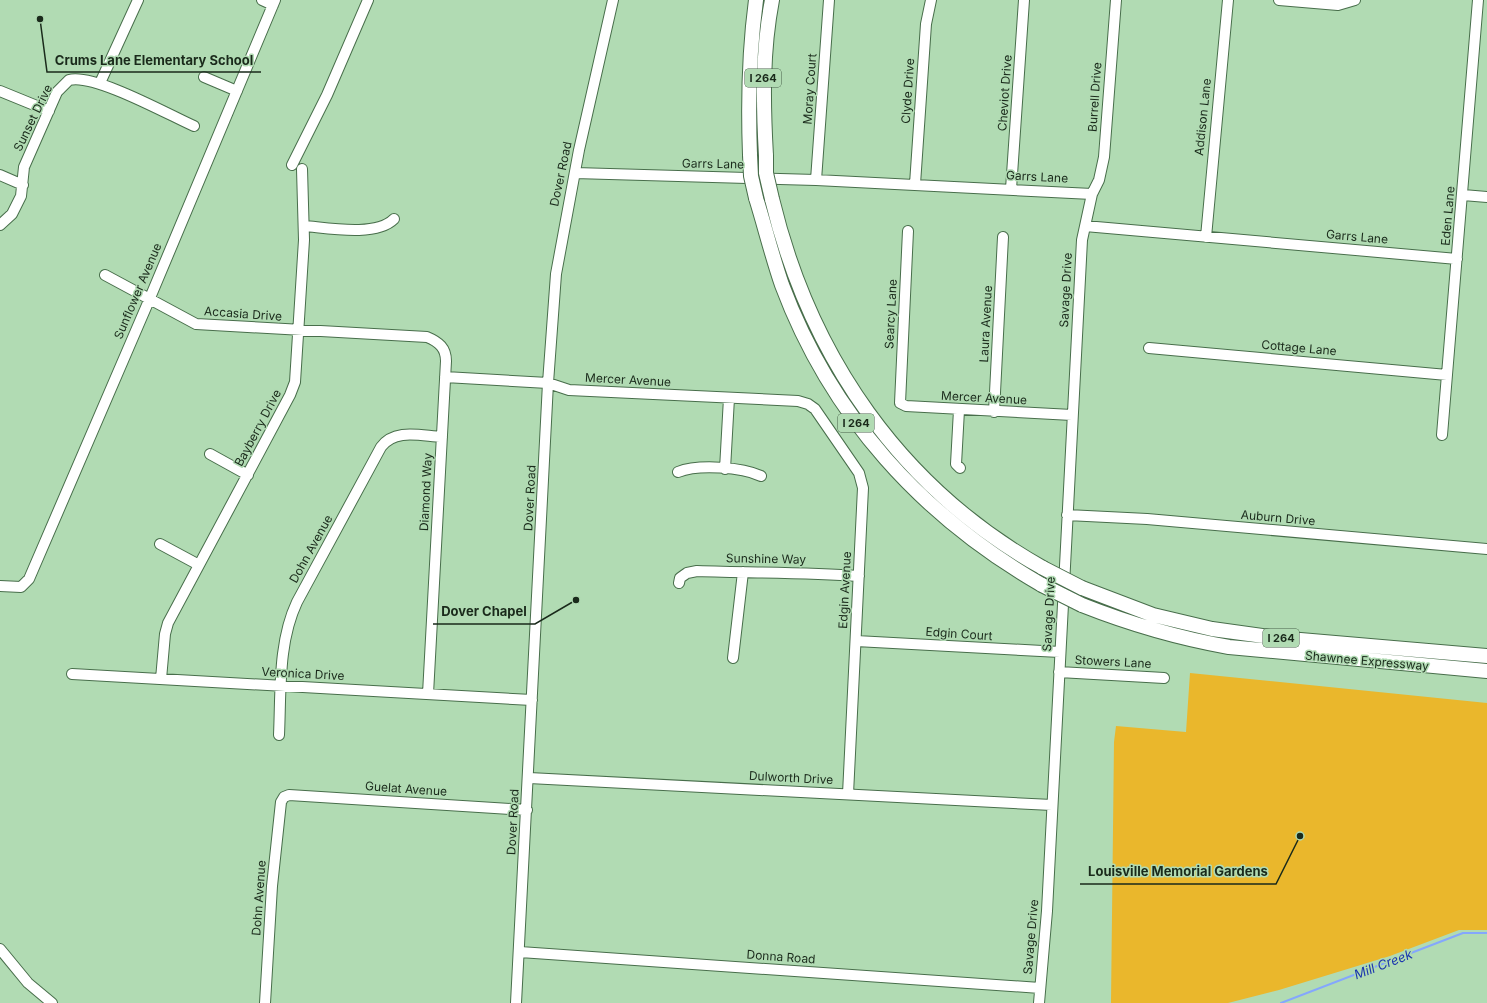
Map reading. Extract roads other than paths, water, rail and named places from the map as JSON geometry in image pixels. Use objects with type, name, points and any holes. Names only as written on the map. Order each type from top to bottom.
[{"type":"highway","name":"Shawnee Expressway","points":[[756,0],[748,80],[751,176],[782,286],[802,331],[824,373],[862,432],[906,483],[940,515],[987,551],[1042,585],[1082,605],[1139,627],[1198,642],[1229,647],[1487,672]]},
{"type":"highway","name":"Shawnee Expressway","points":[[772,0],[763,73],[766,173],[772,199],[794,273],[812,318],[833,359],[870,416],[914,468],[948,501],[984,531],[1043,568],[1082,588],[1152,615],[1212,629],[1277,638],[1487,656]]},
{"type":"street","points":[[100,83],[138,0]]},
{"type":"street","points":[[262,0],[274,3]]},
{"type":"street","name":"Bayberry Drive","points":[[161,679],[165,634],[168,623],[293,390],[297,370],[300,330],[305,226],[297,167],[368,0]]},
{"type":"street","name":"Dover Road","points":[[516,1003],[529,778],[548,383],[556,274],[575,173],[613,0]]},
{"type":"street","name":"Moray Court","points":[[816,180],[829,0]]},
{"type":"street","name":"Clyde Drive","points":[[914,184],[926,24],[931,0]]},
{"type":"street","name":"Cheviot Drive","points":[[1011,189],[1024,0]]},
{"type":"street","name":"Burrell Drive","points":[[1092,194],[1099,180],[1104,156],[1116,0]]},
{"type":"street","name":"Addison Lane","points":[[1206,236],[1228,0]]},
{"type":"street","points":[[1279,0],[1338,5],[1355,0]]},
{"type":"street","name":"Eden Lane","points":[[1442,435],[1478,0]]},
{"type":"street","name":"Sunflower Avenue","points":[[0,586],[18,587],[24,585],[29,579],[150,299],[274,3]]},
{"type":"street","points":[[204,77],[237,91]]},
{"type":"street","name":"Sunset Drive","points":[[0,225],[12,214],[21,196],[24,167],[57,92],[69,80],[76,79],[100,83],[194,126]]},
{"type":"street","points":[[0,91],[49,111]]},
{"type":"street","name":"Garrs Lane","points":[[575,173],[816,180],[1092,194]]},
{"type":"street","points":[[0,175],[23,185]]},
{"type":"street","points":[[1085,226],[1092,194]]},
{"type":"street","points":[[1463,195],[1487,197]]},
{"type":"street","points":[[305,226],[370,230],[382,226],[394,219]]},
{"type":"street","name":"Garrs Lane","points":[[1085,226],[1457,259]]},
{"type":"street","name":"Savage Drive","points":[[1039,1003],[1047,911],[1080,268],[1082,240],[1085,226]]},
{"type":"street","name":"Searcy Lane","points":[[900,398],[908,231]]},
{"type":"street","name":"Laura Avenue","points":[[994,412],[1002,237]]},
{"type":"street","name":"Accasia Drive","points":[[105,275],[196,324],[390,335]]},
{"type":"street","name":"Diamond Way","points":[[390,335],[427,338],[438,342],[446,355],[428,694]]},
{"type":"street","name":"Cottage Lane","points":[[1149,348],[1446,375]]},
{"type":"street","name":"Mercer Avenue","points":[[445,377],[548,383],[569,390],[798,401],[809,405]]},
{"type":"street","points":[[725,469],[729,398]]},
{"type":"street","name":"Mercer Avenue","points":[[900,398],[900,403],[906,406],[994,412],[1072,415]]},
{"type":"street","name":"Edgin Avenue","points":[[809,405],[822,417],[862,480],[863,488],[848,794]]},
{"type":"street","points":[[959,410],[956,464],[960,468]]},
{"type":"street","name":"Dohn Avenue","points":[[279,734],[286,635],[293,611],[381,447],[390,438],[400,435],[442,436]]},
{"type":"street","points":[[210,454],[248,475]]},
{"type":"street","points":[[678,472],[692,468],[725,469],[749,471],[761,476]]},
{"type":"street","name":"Auburn Drive","points":[[1067,515],[1147,519],[1487,549]]},
{"type":"street","points":[[160,544],[199,565]]},
{"type":"street","name":"Sunshine Way","points":[[679,583],[680,578],[691,572],[796,572],[859,576]]},
{"type":"street","points":[[733,658],[743,572]]},
{"type":"street","name":"Edgin Court","points":[[856,641],[1060,652]]},
{"type":"street","name":"Stowers Lane","points":[[1059,672],[1164,678]]},
{"type":"street","name":"Veronica Drive","points":[[72,674],[532,700]]},
{"type":"street","name":"Dulworth Drive","points":[[529,778],[1052,805]]},
{"type":"street","name":"Guelat Avenue","points":[[284,797],[289,795],[527,810]]},
{"type":"street","name":"Dohn Avenue","points":[[265,1003],[272,886],[281,802],[284,797]]},
{"type":"street","points":[[0,949],[28,983],[52,1003]]},
{"type":"street","name":"Donna Road","points":[[520,952],[1040,988]]},
{"type":"waterway","name":"Mill Creek","points":[[1281,1003],[1463,933],[1487,933]]},
{"type":"place","name":"Crums Lane Elementary School","points":[[40,19]]},
{"type":"place","name":"Dover Chapel","points":[[576,600]]},
{"type":"place","name":"Louisville Memorial Gardens","points":[[1300,836]]}]
